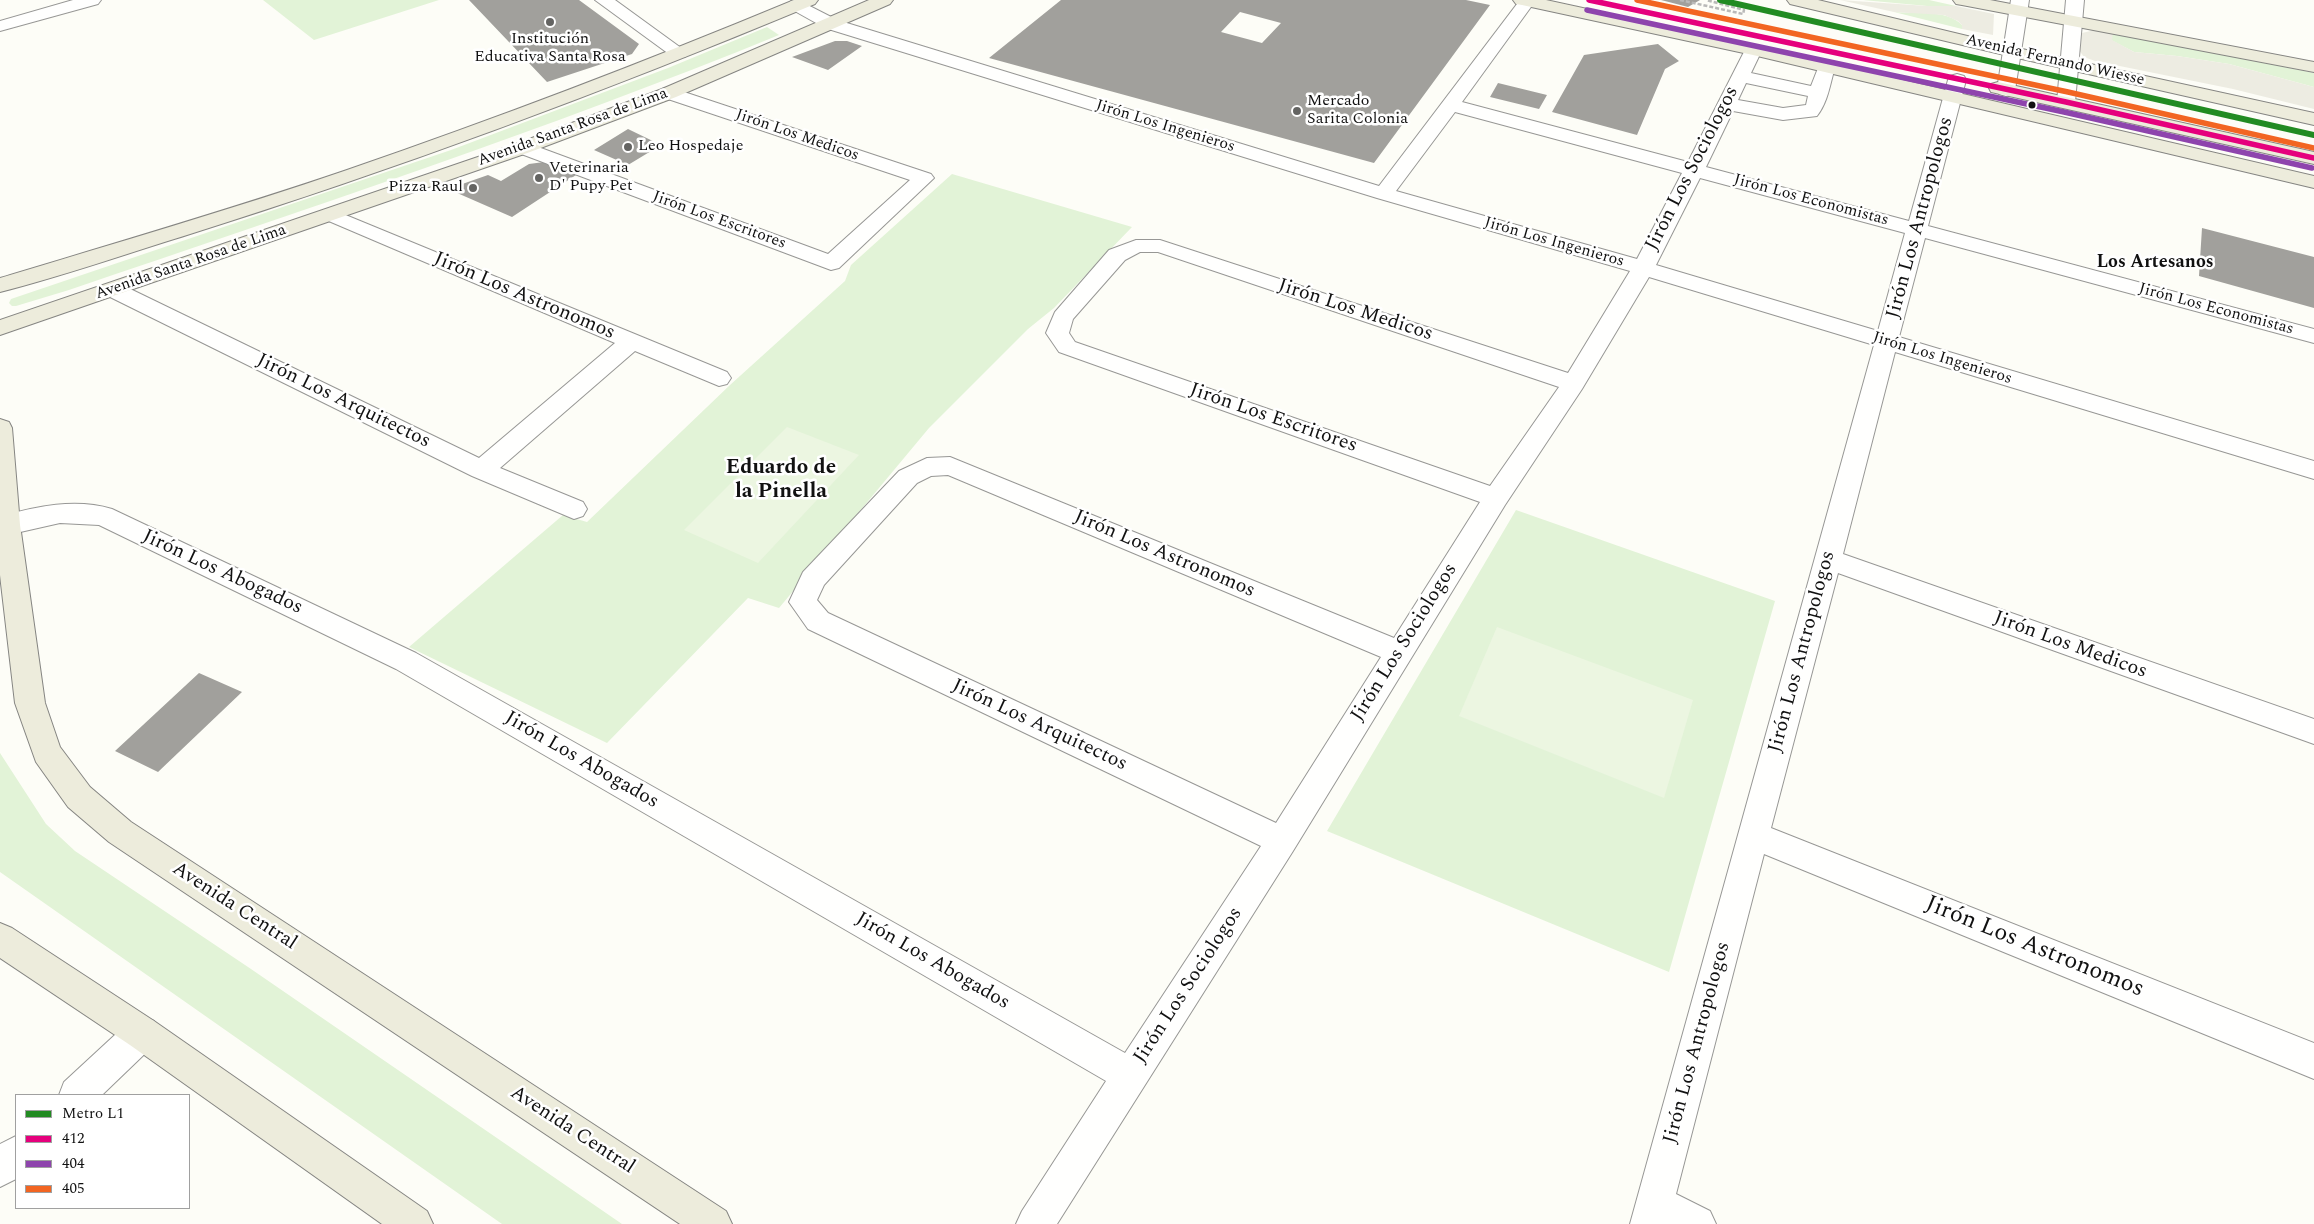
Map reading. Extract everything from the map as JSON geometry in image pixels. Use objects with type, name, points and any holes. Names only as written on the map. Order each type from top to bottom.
[{"type":"main road","name":"Avenida Santa Rosa de Lima","points":[[0,328],[522,148],[670,93],[884,0]]},
{"type":"main road","name":"Avenida Fernando Wiesse","points":[[1589,0],[1955,88],[2314,182]]},
{"type":"main road","name":"Avenida Fernando Wiesse","points":[[1796,0],[2013,52],[2314,118]]},
{"type":"main road","name":"Avenida Fernando Wiesse","points":[[1962,0],[2019,5],[2073,20],[2314,68]]},
{"type":"main road","name":"Avenida Fernando Wiesse","points":[[1525,1],[1826,67],[1955,88],[2006,90],[2314,158]]},
{"type":"main road","name":"Avenida Santa Rosa de Lima","points":[[0,285],[273,201],[403,157],[534,110],[803,3]]},
{"type":"main road","name":"Avenida Central","points":[[0,428],[7,525],[30,703],[47,753],[79,797],[120,832],[713,1224]]},
{"type":"main road","points":[[0,939],[142,1033],[414,1224]]},
{"type":"street","points":[[0,26],[92,0]]},
{"type":"street","points":[[604,0],[679,52]]},
{"type":"street","points":[[2066,102],[2075,0]]},
{"type":"street","points":[[1384,194],[1452,105],[1525,1]]},
{"type":"street","name":"Jirón Los Ingenieros","points":[[803,3],[831,24],[1384,194],[1642,268],[2314,470]]},
{"type":"street","points":[[2006,90],[2019,5]]},
{"type":"street","name":"Jirón Los Sociologos","points":[[1035,1224],[1282,841],[1496,498],[1574,383],[1642,268],[1694,170],[1739,106],[1751,79],[1753,50]]},
{"type":"street","points":[[1739,106],[1783,114],[1810,112],[1816,106],[1826,67]]},
{"type":"street","points":[[1751,79],[1819,93]]},
{"type":"street","name":"Jirón Los Antropologos","points":[[1652,1213],[1955,88]]},
{"type":"street","name":"Jirón Los Medicos","points":[[670,93],[924,178],[831,263]]},
{"type":"street","name":"Jirón Los Economistas","points":[[1452,105],[2314,336]]},
{"type":"street","name":"Jirón Los Escritores","points":[[522,148],[831,263]]},
{"type":"street","name":"Jirón Los Astronomos","points":[[331,215],[719,378]]},
{"type":"street","name":"Jirón Los Medicos","points":[[1136,246],[1160,246],[1574,383]]},
{"type":"street","name":"Jirón Los Escritores","points":[[1136,246],[1117,255],[1063,317],[1057,333],[1067,347],[1496,498]]},
{"type":"street","name":"Jirón Los Arquitectos","points":[[114,290],[481,470],[574,509]]},
{"type":"street","points":[[481,470],[631,342]]},
{"type":"street","name":"Jirón Los Astronomos","points":[[926,467],[950,466],[1400,653]]},
{"type":"street","name":"Jirón Los Arquitectos","points":[[926,467],[908,477],[813,579],[804,602],[818,621],[1282,841]]},
{"type":"street","name":"Jirón Los Abogados","points":[[7,525],[60,513],[103,516],[406,661],[1131,1076]]},
{"type":"street","name":"Jirón Los Medicos","points":[[1827,559],[2314,732]]},
{"type":"street","name":"Jirón Los Astronomos","points":[[1754,835],[2314,1061]]},
{"type":"street","points":[[78,1094],[142,1033]]},
{"type":"street","points":[[0,1169],[15,1155]]},
{"type":"street","points":[[1652,1213],[1697,1224]]},
{"type":"path","points":[[1680,0],[1744,14],[1744,10],[1706,0]]},
{"type":"green space","points":[[263,0],[439,0],[314,40]]},
{"type":"green space","points":[[1863,0],[1929,0],[1956,6],[1927,6]]},
{"type":"green space","points":[[1894,12],[1930,13],[1948,16],[1962,25],[1962,29]]},
{"type":"green space","points":[[767,27],[779,35],[603,104],[337,199],[69,290],[16,306],[12,306],[9,303],[11,299],[451,150],[668,68]]},
{"type":"green space","points":[[2113,32],[2314,73],[2314,87],[2229,64],[2134,52],[2111,40]]},
{"type":"green space","points":[[952,174],[1132,227],[1054,308],[1028,329],[929,428],[779,608],[748,598],[607,743],[409,647],[563,515],[587,522],[730,385],[845,281],[851,265]]},
{"type":"green space","points":[[787,427],[859,455],[758,563],[684,530]]},
{"type":"green space","points":[[1516,510],[1775,601],[1669,972],[1327,831]]},
{"type":"green space","points":[[1497,627],[1693,700],[1664,798],[1459,716]]},
{"type":"green space","points":[[0,753],[46,824],[75,851],[251,969],[622,1224],[502,1224],[0,872]]},
{"type":"shaded area","points":[[1840,0],[1956,6],[1994,14],[1993,35],[1962,29],[1962,25],[1958,21],[1944,15],[1894,12]]},
{"type":"shaded area","points":[[2095,30],[2113,32],[2112,40],[2134,52],[2229,64],[2314,87],[2314,109],[2233,89],[2095,61],[2084,57],[2079,50],[2082,33]]},
{"type":"building","name":"Institución Educativa Santa Rosa","points":[[469,0],[579,0],[639,44],[632,54],[547,82]]},
{"type":"building","name":"Mercado Sarita Colonia","points":[[1061,0],[1466,0],[1490,5],[1374,163],[989,58]],"holes":[[[1240,12],[1281,23],[1262,43],[1221,32]]]},
{"type":"building","points":[[1661,0],[1700,0],[1688,7]]},
{"type":"building","points":[[835,41],[847,41],[862,46],[828,70],[792,57]]},
{"type":"building","points":[[1658,44],[1679,61],[1665,69],[1637,135],[1552,112],[1584,55]]},
{"type":"building","points":[[1498,83],[1547,95],[1539,109],[1490,97]]},
{"type":"building","name":"Leo Hospedaje","points":[[628,129],[661,145],[628,165],[594,150]]},
{"type":"building","points":[[544,162],[576,175],[512,217],[448,189],[488,175],[501,181],[529,164]]},
{"type":"building","points":[[2202,228],[2314,257],[2314,308],[2199,276]]},
{"type":"building","points":[[199,673],[242,692],[158,772],[115,751]]},
{"type":"metro line","name":"L1","points":[[1720,0],[2314,135]]},
{"type":"transit line","name":"412","points":[[1589,0],[2066,102],[2314,158]]},
{"type":"transit line","name":"405","points":[[1637,0],[2068,92],[2314,148]]},
{"type":"transit line","name":"404","points":[[1587,10],[2064,112],[2312,168]]},
{"type":"place","name":"Institución Educativa Santa Rosa","points":[[550,22]]},
{"type":"place","name":"Mercado Sarita Colonia","points":[[1297,111]]},
{"type":"place","name":"Leo Hospedaje","points":[[628,147]]},
{"type":"place","name":"Veterinaria D' Pupy Pet","points":[[539,178]]},
{"type":"place","name":"Pizza Raul","points":[[473,188]]},
{"type":"district","name":"Los Artesanos","points":[[2155,263]]},
{"type":"district","name":"Eduardo de la Pinella","points":[[781,481]]}]
